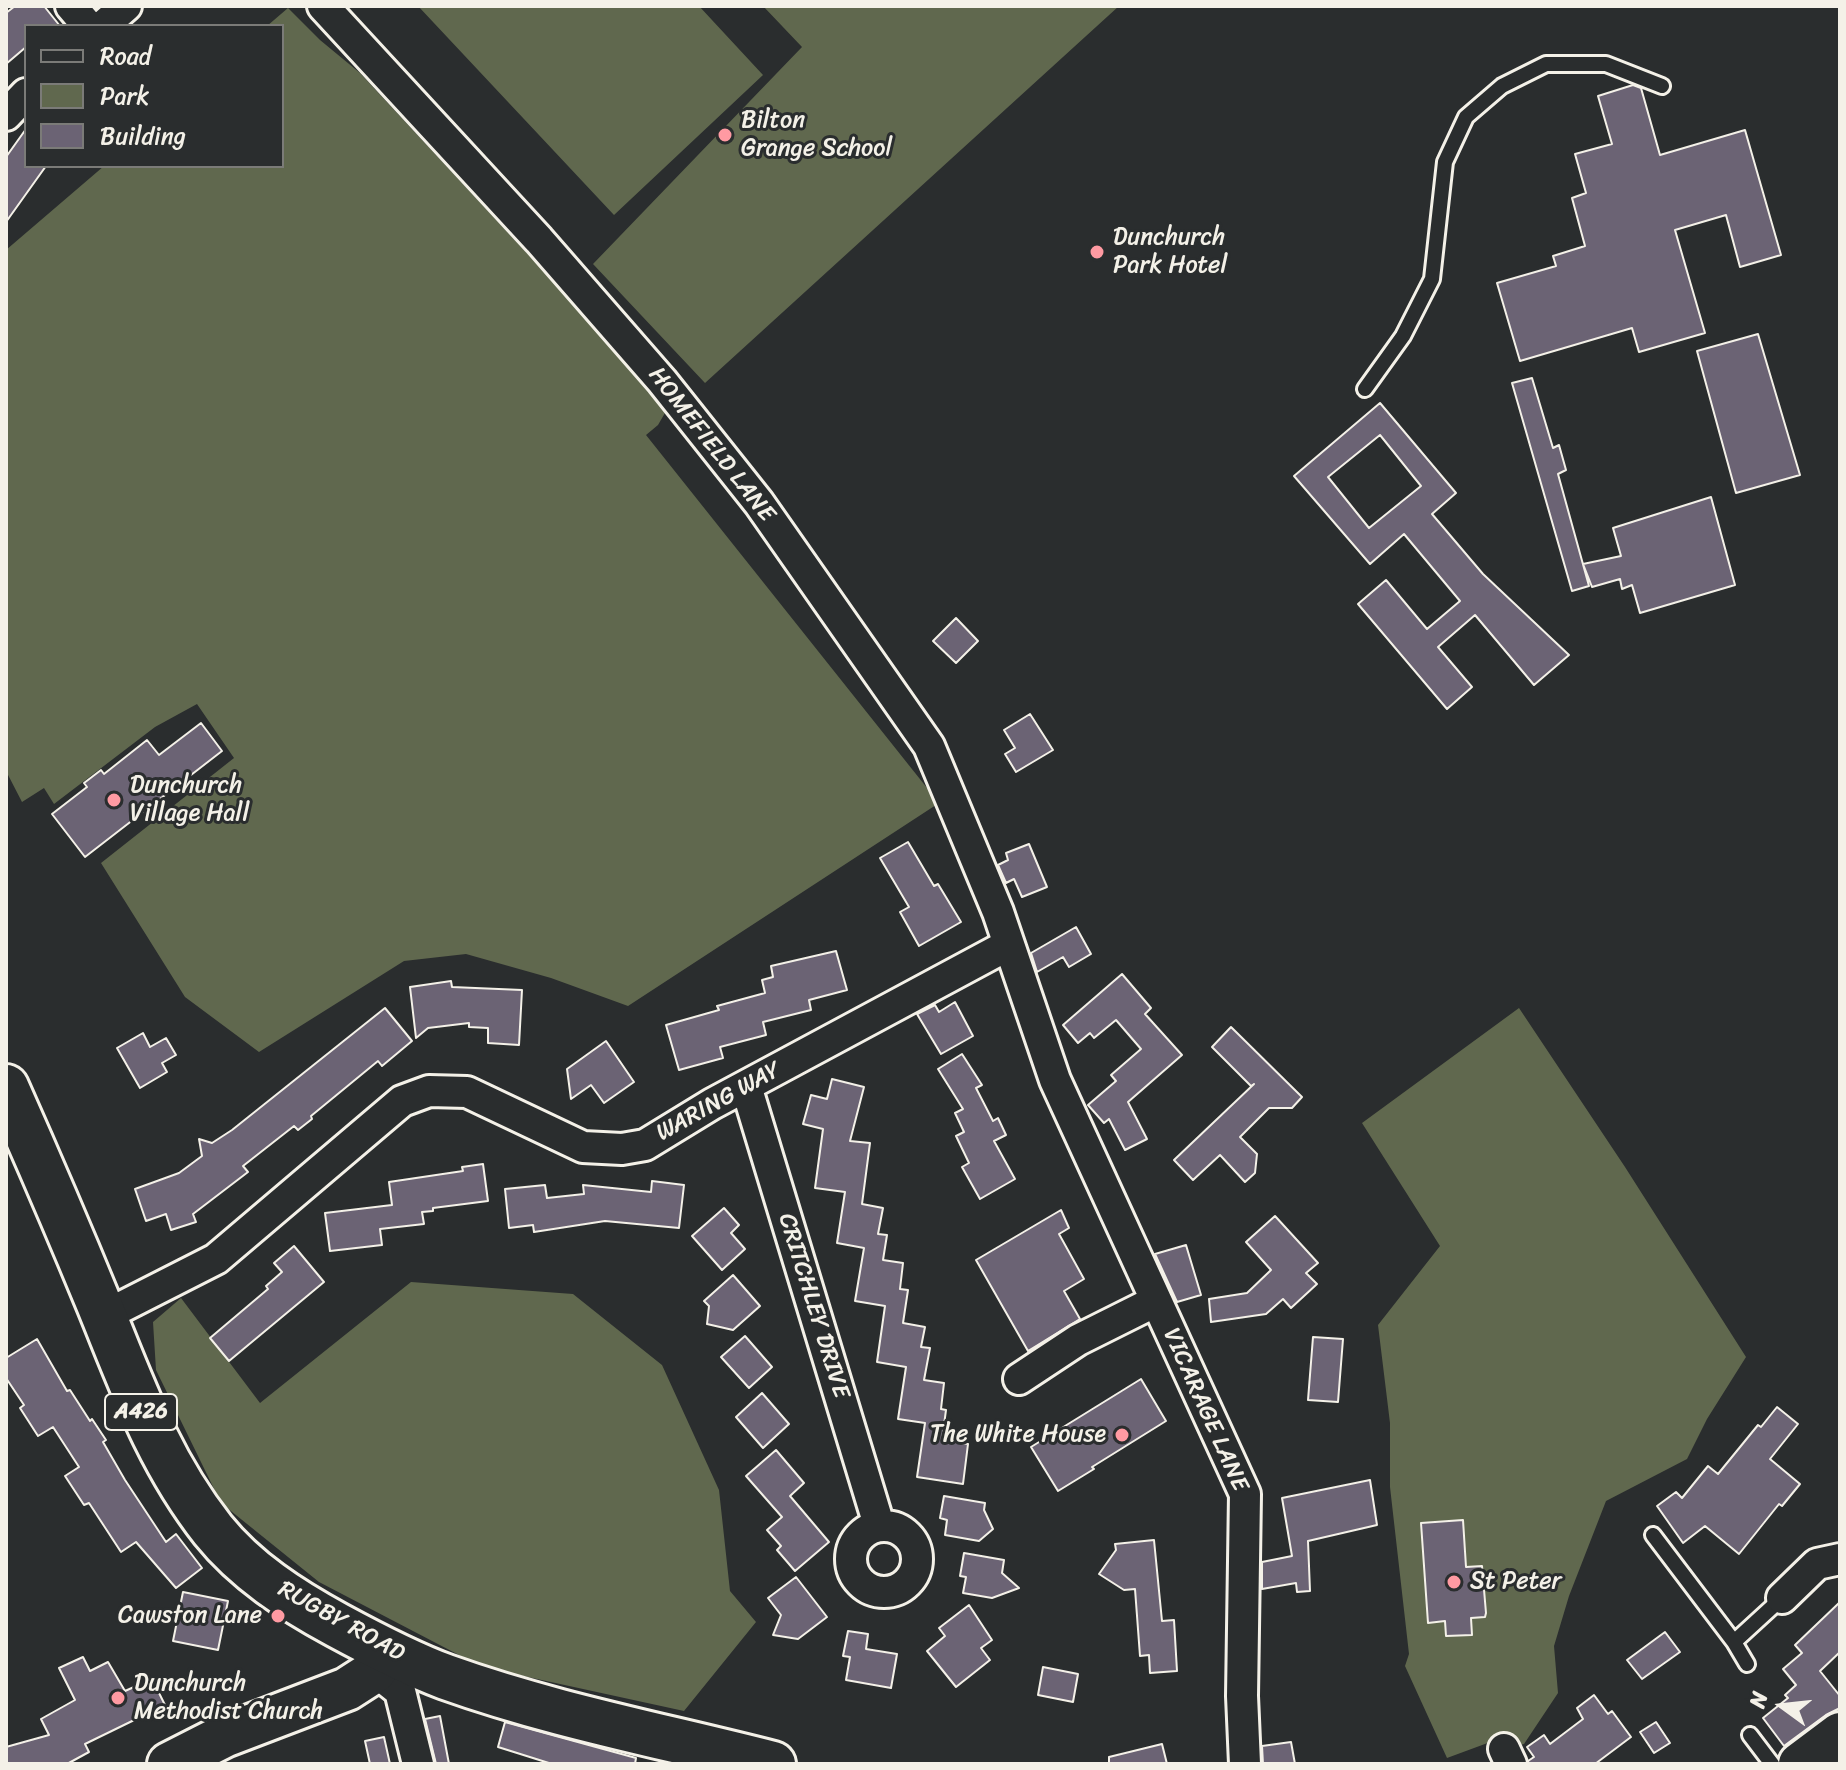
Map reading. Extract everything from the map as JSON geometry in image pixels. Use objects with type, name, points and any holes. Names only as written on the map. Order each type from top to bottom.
[{"type":"main road","name":"RUGBY ROAD","points":[[6,1087],[104,1316],[142,1414],[178,1479],[213,1530],[237,1556],[380,1661],[446,1677],[692,1754],[773,1764]]},
{"type":"street","points":[[71,6],[86,24]]},
{"type":"street","points":[[105,24],[126,6]]},
{"type":"street","name":"HOMEFIELD LANE","points":[[323,6],[539,240],[662,381],[759,503],[929,746],[998,912],[1055,1080]]},
{"type":"street","points":[[6,115],[24,96]]},
{"type":"street","name":"WARING WAY","points":[[104,1316],[216,1259],[402,1101],[429,1091],[467,1092],[583,1147],[622,1149],[645,1145],[746,1086],[1008,945]]},
{"type":"street","name":"VICARAGE LANE","points":[[1055,1080],[1245,1494],[1242,1696],[1245,1764]]},
{"type":"street","name":"CRITCHLEY DRIVE","points":[[746,1086],[879,1525]]},
{"type":"street","points":[[1019,1379],[1078,1340],[1156,1301]]},
{"type":"street","points":[[1782,1598],[1817,1564],[1840,1559]]},
{"type":"street","points":[[169,1764],[224,1736],[347,1689],[380,1661],[400,1691],[418,1764]]},
{"type":"street","points":[[1800,1764],[1840,1734]]},
{"type":"lane","points":[[1365,389],[1403,336],[1432,279],[1445,162],[1466,117],[1502,86],[1546,64],[1606,64],[1662,86]]},
{"type":"lane","points":[[1653,1535],[1734,1642],[1747,1664]]},
{"type":"lane","points":[[1734,1642],[1782,1598]]},
{"type":"lane","points":[[1750,1735],[1772,1764]]},
{"type":"green space","points":[[418,6],[699,6],[763,75],[614,215]]},
{"type":"green space","points":[[763,6],[1119,6],[705,383],[593,264],[802,47]]},
{"type":"green space","points":[[288,8],[360,73],[669,406],[658,425],[646,435],[939,803],[628,1006],[551,978],[466,954],[404,961],[259,1052],[185,997],[101,863],[234,758],[197,704],[155,727],[54,804],[44,788],[22,802],[6,771],[6,250],[102,168],[284,168],[284,24],[269,24]]},
{"type":"green space","points":[[1519,1008],[1746,1357],[1707,1419],[1687,1459],[1606,1501],[1569,1596],[1554,1646],[1558,1693],[1524,1744],[1504,1749],[1493,1741],[1447,1758],[1405,1666],[1409,1654],[1390,1487],[1390,1423],[1378,1325],[1440,1246],[1362,1123]]},
{"type":"green space","points":[[411,1282],[573,1294],[662,1365],[719,1490],[730,1591],[756,1622],[684,1711],[482,1667],[319,1582],[221,1503],[156,1370],[153,1322],[181,1298],[260,1403]]},
{"type":"building","points":[[15,6],[44,6],[58,24],[24,24],[24,49],[6,64],[6,13]]},
{"type":"building","points":[[1633,85],[1641,88],[1660,155],[1745,130],[1781,255],[1740,267],[1726,215],[1675,230],[1705,333],[1639,352],[1632,328],[1520,361],[1497,283],[1556,266],[1553,256],[1585,246],[1572,198],[1586,193],[1575,154],[1612,144],[1598,96]]},
{"type":"building","points":[[24,132],[24,168],[45,168],[6,222],[6,157]]},
{"type":"building","points":[[1758,334],[1800,475],[1736,493],[1697,351]]},
{"type":"building","points":[[1532,378],[1553,448],[1559,445],[1566,470],[1558,474],[1589,586],[1572,591],[1512,383]]},
{"type":"building","points":[[1380,403],[1456,493],[1432,514],[1483,574],[1569,655],[1534,685],[1475,615],[1438,647],[1472,687],[1447,709],[1358,604],[1386,580],[1427,629],[1460,601],[1404,534],[1370,564],[1294,476]],"holes":[[[1380,435],[1421,486],[1369,528],[1328,477]]]},
{"type":"building","points":[[1711,497],[1735,585],[1640,613],[1632,585],[1622,589],[1620,579],[1592,587],[1583,564],[1621,556],[1613,528]]},
{"type":"building","points":[[956,618],[978,641],[956,663],[933,641]]},
{"type":"building","points":[[1030,714],[1053,750],[1016,772],[1005,754],[1015,748],[1004,730]]},
{"type":"building","name":"Dunchurch Village Hall","points":[[201,723],[222,751],[85,857],[52,814],[87,787],[84,783],[101,770],[104,774],[147,740],[159,755]]},
{"type":"building","points":[[908,842],[934,886],[938,884],[961,922],[919,946],[900,912],[909,907],[880,858]]},
{"type":"building","points":[[1029,844],[1047,887],[1022,897],[1014,879],[1006,883],[998,865],[1008,860],[1006,853]]},
{"type":"building","points":[[1076,927],[1091,954],[1069,967],[1063,957],[1037,972],[1031,953]]},
{"type":"building","points":[[836,951],[847,990],[809,1000],[811,1010],[763,1022],[766,1035],[720,1047],[723,1058],[679,1070],[666,1025],[765,993],[762,980],[773,977],[771,966]]},
{"type":"building","points":[[1122,974],[1151,1008],[1145,1014],[1182,1055],[1128,1102],[1147,1139],[1125,1150],[1109,1119],[1104,1123],[1088,1105],[1116,1081],[1111,1075],[1141,1049],[1116,1020],[1094,1038],[1090,1033],[1078,1043],[1063,1025]]},
{"type":"building","points":[[451,981],[452,987],[522,990],[519,1045],[488,1043],[488,1028],[469,1027],[469,1023],[428,1028],[416,1038],[410,987]]},
{"type":"building","points":[[955,1002],[973,1036],[941,1054],[917,1014],[935,1005],[939,1012]]},
{"type":"building","points":[[385,1008],[412,1041],[382,1066],[378,1061],[298,1130],[294,1126],[243,1166],[248,1172],[193,1214],[196,1222],[171,1230],[166,1214],[146,1221],[135,1189],[179,1173],[202,1156],[199,1139],[212,1143],[232,1130]]},
{"type":"building","points":[[1231,1027],[1302,1097],[1292,1108],[1269,1108],[1240,1137],[1257,1154],[1255,1173],[1245,1182],[1220,1155],[1193,1180],[1174,1160],[1254,1084],[1251,1086],[1212,1047]]},
{"type":"building","points":[[143,1033],[150,1047],[166,1038],[176,1055],[162,1063],[167,1072],[140,1088],[117,1048]]},
{"type":"building","points":[[606,1041],[634,1082],[604,1103],[591,1085],[571,1099],[567,1069]]},
{"type":"building","points":[[962,1054],[982,1085],[976,1088],[993,1121],[998,1118],[1006,1135],[994,1141],[1015,1179],[980,1199],[962,1167],[969,1163],[956,1136],[964,1132],[955,1113],[963,1109],[938,1069]]},
{"type":"building","points":[[832,1079],[864,1087],[850,1141],[870,1143],[862,1204],[883,1208],[878,1234],[887,1235],[883,1260],[903,1263],[900,1289],[908,1290],[903,1323],[925,1327],[921,1347],[930,1348],[924,1380],[944,1383],[941,1409],[946,1410],[942,1440],[968,1444],[963,1484],[917,1477],[925,1423],[898,1419],[906,1367],[877,1362],[885,1306],[855,1301],[864,1248],[837,1243],[845,1192],[815,1188],[823,1129],[803,1124],[811,1095],[827,1099]]},
{"type":"building","points":[[483,1164],[488,1201],[433,1208],[433,1211],[422,1212],[424,1224],[380,1229],[382,1245],[330,1251],[325,1213],[392,1205],[389,1182],[463,1171],[462,1167]]},
{"type":"building","points":[[652,1181],[684,1185],[679,1228],[605,1221],[534,1232],[533,1225],[509,1228],[505,1189],[545,1185],[547,1198],[584,1194],[583,1185],[651,1192]]},
{"type":"building","points":[[724,1208],[739,1225],[731,1233],[745,1249],[722,1270],[692,1236]]},
{"type":"building","points":[[1061,1210],[1069,1228],[1059,1234],[1084,1279],[1064,1291],[1080,1319],[1028,1351],[976,1260]]},
{"type":"building","points":[[1275,1216],[1318,1263],[1306,1273],[1317,1284],[1291,1308],[1283,1299],[1266,1314],[1211,1322],[1209,1299],[1247,1293],[1271,1270],[1246,1242]]},
{"type":"building","points":[[1186,1245],[1201,1295],[1177,1302],[1155,1254]]},
{"type":"building","points":[[294,1246],[324,1282],[229,1361],[210,1338],[268,1289],[266,1286],[282,1272],[274,1263]]},
{"type":"building","points":[[733,1275],[760,1306],[733,1330],[707,1324],[709,1306],[704,1301]]},
{"type":"building","points":[[745,1336],[772,1367],[749,1388],[721,1357]]},
{"type":"building","points":[[1313,1337],[1343,1339],[1338,1402],[1308,1400]]},
{"type":"building","points":[[37,1339],[67,1391],[70,1390],[106,1440],[103,1442],[125,1480],[166,1542],[176,1534],[202,1568],[176,1588],[136,1542],[121,1552],[89,1503],[84,1505],[65,1476],[79,1467],[53,1427],[38,1436],[20,1408],[24,1405],[6,1378],[6,1358]]},
{"type":"building","name":"The White House","points":[[1141,1379],[1166,1421],[1058,1491],[1031,1447]]},
{"type":"building","points":[[762,1393],[789,1424],[763,1448],[736,1417]]},
{"type":"building","points":[[1777,1407],[1798,1424],[1770,1459],[1800,1484],[1782,1506],[1779,1504],[1739,1554],[1705,1526],[1683,1543],[1657,1506],[1676,1492],[1682,1498],[1708,1466],[1718,1474]]},
{"type":"building","points":[[776,1450],[804,1483],[790,1496],[829,1542],[795,1571],[777,1550],[781,1546],[767,1530],[782,1517],[746,1476]]},
{"type":"building","points":[[1370,1480],[1377,1525],[1308,1541],[1310,1591],[1297,1592],[1296,1583],[1262,1589],[1262,1562],[1292,1556],[1282,1498]]},
{"type":"building","points":[[944,1496],[985,1503],[984,1510],[993,1529],[979,1541],[945,1535],[947,1520],[940,1518]]},
{"type":"building","name":"St Peter","points":[[1463,1520],[1466,1567],[1482,1566],[1486,1613],[1485,1617],[1471,1618],[1472,1635],[1446,1636],[1445,1621],[1428,1623],[1421,1523]]},
{"type":"building","points":[[1154,1540],[1162,1621],[1174,1620],[1177,1671],[1150,1673],[1149,1655],[1140,1656],[1135,1589],[1124,1590],[1099,1574],[1116,1550],[1115,1544]]},
{"type":"building","points":[[964,1553],[1004,1560],[1002,1573],[1019,1588],[992,1598],[963,1593],[966,1577],[960,1576]]},
{"type":"building","points":[[796,1577],[827,1617],[798,1639],[773,1635],[781,1615],[768,1598]]},
{"type":"building","points":[[183,1592],[228,1601],[218,1650],[173,1641]]},
{"type":"building","points":[[1840,1602],[1840,1652],[1820,1671],[1840,1696],[1840,1708],[1784,1746],[1763,1718],[1788,1698],[1785,1695],[1796,1685],[1783,1669],[1802,1653],[1795,1645]]},
{"type":"building","points":[[969,1605],[992,1640],[981,1648],[990,1660],[956,1687],[927,1651],[945,1636],[939,1628]]},
{"type":"building","points":[[848,1631],[868,1634],[866,1649],[897,1654],[891,1688],[846,1680],[850,1657],[843,1656]]},
{"type":"building","points":[[1665,1632],[1680,1652],[1642,1679],[1627,1660]]},
{"type":"building","points":[[83,1657],[90,1671],[108,1662],[125,1691],[152,1679],[165,1705],[85,1744],[89,1752],[67,1764],[6,1764],[6,1747],[49,1735],[41,1719],[75,1700],[59,1668]]},
{"type":"building","points":[[1043,1667],[1078,1674],[1073,1702],[1038,1695]]},
{"type":"building","points":[[1594,1695],[1608,1714],[1612,1711],[1631,1737],[1595,1764],[1529,1764],[1528,1761],[1534,1757],[1527,1747],[1544,1735],[1550,1744],[1583,1719],[1577,1708]]},
{"type":"building","points":[[440,1716],[449,1764],[436,1764],[425,1719]]},
{"type":"building","points":[[505,1722],[636,1758],[635,1764],[552,1764],[498,1747]]},
{"type":"building","points":[[1656,1722],[1670,1743],[1654,1753],[1640,1732]]},
{"type":"building","points":[[384,1737],[390,1764],[370,1764],[365,1741]]},
{"type":"building","points":[[1291,1742],[1295,1764],[1263,1764],[1262,1746]]},
{"type":"building","points":[[1162,1744],[1167,1764],[1109,1764],[1109,1757]]},
{"type":"place","name":"Bilton Grange School","points":[[725,135]]},
{"type":"place","name":"Dunchurch Park Hotel","points":[[1097,252]]},
{"type":"place","name":"Dunchurch Village Hall","points":[[114,800]]},
{"type":"place","name":"The White House","points":[[1122,1435]]},
{"type":"place","name":"St Peter","points":[[1454,1582]]},
{"type":"place","name":"Cawston Lane","points":[[278,1616]]},
{"type":"place","name":"Dunchurch Methodist Church","points":[[118,1698]]}]
